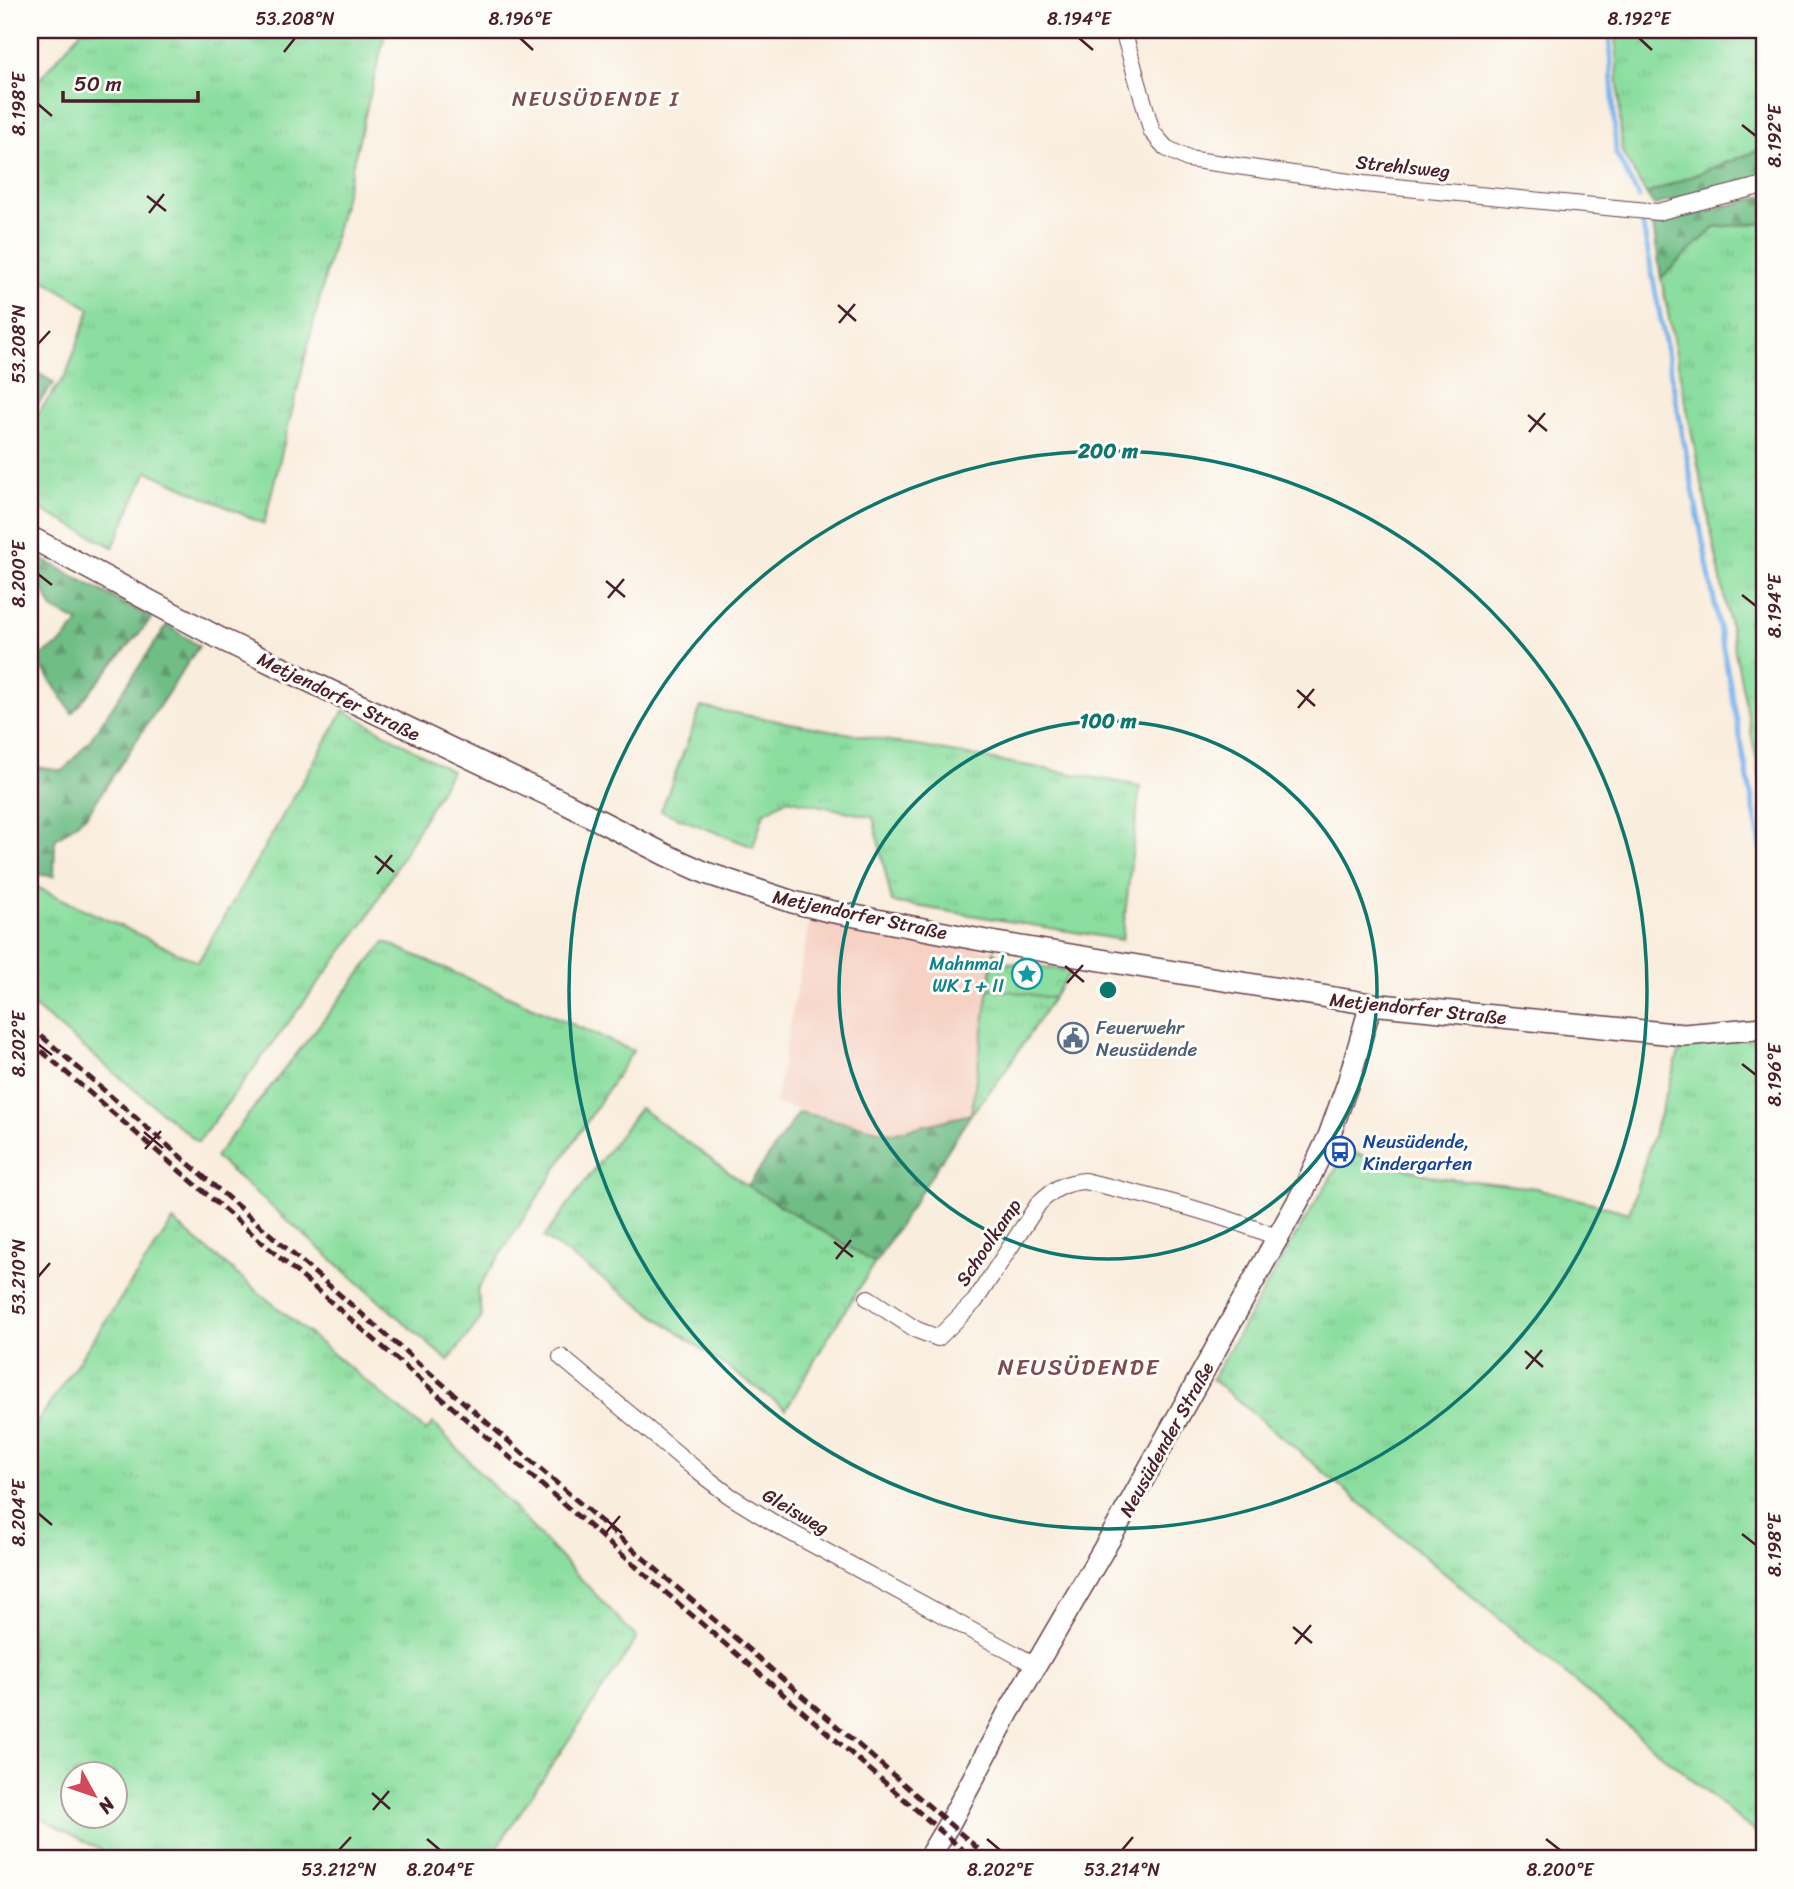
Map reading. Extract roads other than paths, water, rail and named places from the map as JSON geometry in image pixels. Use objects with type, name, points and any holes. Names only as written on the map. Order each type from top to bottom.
[{"type":"street","name":"Strehlsweg","points":[[1123,30],[1152,132],[1166,148],[1188,159],[1364,184],[1658,212],[1764,185]]},
{"type":"street","name":"Metjendorfer Straße","points":[[30,537],[221,639],[565,803],[666,855],[755,891],[829,911],[997,943],[1371,1004],[1684,1035],[1764,1028]]},
{"type":"street","name":"Neusüdender Straße","points":[[928,1859],[1303,1192],[1329,1136],[1371,1004]]},
{"type":"street","name":"Schoolkamp","points":[[868,1298],[917,1330],[939,1338],[975,1301],[1039,1203],[1050,1192],[1074,1182],[1085,1181],[1175,1204],[1278,1238]]},
{"type":"street","name":"Gleisweg","points":[[561,1357],[730,1496],[777,1525],[1035,1665]]},
{"type":"waterway","points":[[1609,30],[1616,153],[1639,198]]},
{"type":"waterway","points":[[1642,221],[1764,863]]},
{"type":"railway","points":[[30,1026],[990,1859]]},
{"type":"railway","points":[[30,1041],[973,1859]]},
{"type":"place","name":"Mahnmal WK I + II","points":[[1027,974]]},
{"type":"place","name":"Feuerwehr Neusüdende","points":[[1073,1038]]},
{"type":"place","name":"Neusüdende, Kindergarten","points":[[1340,1152]]},
{"type":"district","name":"NEUSÜDENDE I","points":[[596,99]]},
{"type":"district","name":"NEUSÜDENDE","points":[[1079,1367]]}]
